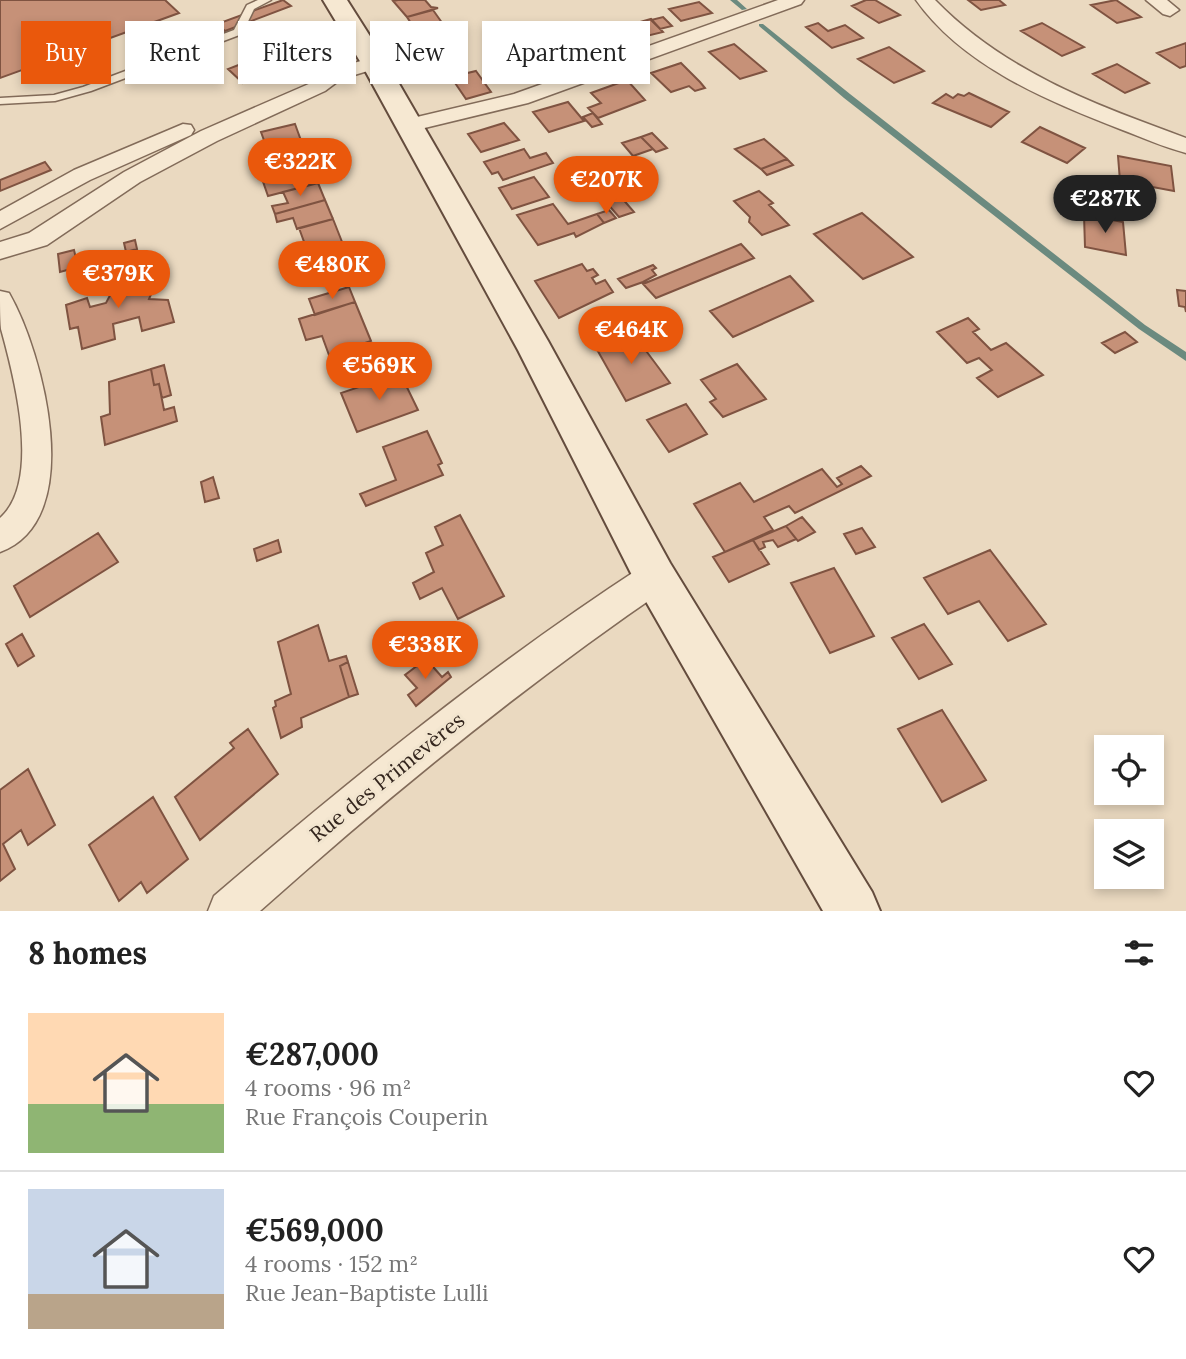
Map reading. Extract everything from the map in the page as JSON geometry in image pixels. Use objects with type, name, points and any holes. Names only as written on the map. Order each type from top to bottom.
[{"type":"main road","points":[[335,0],[370,57]]},
{"type":"main road","points":[[385,84],[536,350],[654,577],[853,911]]},
{"type":"street","points":[[408,126],[521,99],[795,0]]},
{"type":"street","points":[[925,0],[977,48],[1027,79],[1068,99],[1186,146]]},
{"type":"street","points":[[0,221],[82,176],[150,144],[292,84]]},
{"type":"street","points":[[0,251],[38,239],[132,177],[209,136],[323,84]]},
{"type":"street","points":[[0,300],[16,333],[34,408],[36,475],[23,516],[0,538]]},
{"type":"street","name":"Rue des Primevères","points":[[229,911],[333,819],[456,721],[577,627],[654,577]]},
{"type":"lane","points":[[0,101],[54,98],[87,89],[238,32],[250,7],[265,0]]},
{"type":"building","points":[[0,0],[165,0],[179,13],[157,21],[125,21],[125,33],[111,38],[111,21],[21,21],[21,70],[0,78]]},
{"type":"building","points":[[283,0],[291,6],[251,21],[238,21],[238,26],[225,31],[224,21]]},
{"type":"building","points":[[425,0],[431,7],[438,8],[407,17],[393,1]]},
{"type":"building","points":[[866,0],[875,0],[900,15],[879,23],[852,6]]},
{"type":"building","points":[[968,0],[999,0],[1005,5],[981,10]]},
{"type":"building","points":[[1116,0],[1141,17],[1117,23],[1091,5]]},
{"type":"building","points":[[699,2],[712,13],[681,21],[669,9]]},
{"type":"building","points":[[433,10],[441,21],[410,21],[407,17]]},
{"type":"building","points":[[663,17],[672,26],[660,29],[651,20]]},
{"type":"building","points":[[651,19],[663,32],[650,35],[650,21],[644,21]]},
{"type":"building","points":[[818,23],[828,31],[845,25],[863,38],[832,48],[806,27]]},
{"type":"building","points":[[1042,23],[1084,47],[1062,56],[1021,31]]},
{"type":"building","points":[[1186,43],[1186,66],[1180,68],[1157,53]]},
{"type":"building","points":[[734,44],[766,71],[740,79],[709,52]]},
{"type":"building","points":[[889,47],[924,71],[894,83],[858,59]]},
{"type":"building","points":[[681,63],[705,88],[695,91],[689,86],[671,92],[651,73]]},
{"type":"building","points":[[1117,64],[1149,83],[1125,93],[1093,74]]},
{"type":"building","points":[[238,65],[238,78],[228,69]]},
{"type":"building","points":[[476,71],[482,84],[485,84],[491,92],[466,99],[456,84],[468,84],[468,73]]},
{"type":"building","points":[[616,84],[631,84],[645,100],[598,118],[588,108],[601,103],[591,93]]},
{"type":"building","points":[[969,93],[1009,112],[991,127],[933,103],[946,94],[953,98],[958,94],[964,96]]},
{"type":"building","points":[[568,102],[584,121],[549,132],[533,112]]},
{"type":"building","points":[[593,113],[602,124],[592,127],[583,117]]},
{"type":"building","points":[[504,123],[519,140],[481,152],[468,134]]},
{"type":"building","points":[[295,124],[303,146],[269,154],[261,132]]},
{"type":"building","points":[[1040,127],[1085,148],[1067,163],[1022,142]]},
{"type":"building","points":[[652,133],[667,148],[656,152],[641,137]]},
{"type":"building","points":[[641,137],[653,149],[633,156],[622,143]]},
{"type":"building","points":[[764,139],[787,159],[761,169],[735,149]]},
{"type":"building","points":[[524,149],[530,158],[546,153],[553,163],[503,180],[498,172],[492,174],[484,162]]},
{"type":"building","points":[[1118,156],[1171,166],[1174,191],[1120,181]]},
{"type":"building","points":[[787,159],[793,165],[767,175],[761,169]]},
{"type":"building","points":[[309,160],[318,183],[268,196],[260,173]]},
{"type":"building","points":[[45,162],[51,170],[0,191],[0,180]]},
{"type":"building","points":[[593,162],[598,168],[574,177],[569,170]]},
{"type":"building","points":[[605,166],[612,175],[582,186],[574,177]]},
{"type":"building","points":[[534,177],[549,197],[512,209],[499,188]]},
{"type":"building","points":[[318,183],[325,200],[275,214],[272,206],[288,203],[283,192]]},
{"type":"building","points":[[759,191],[773,203],[769,205],[789,225],[762,235],[749,222],[750,217],[734,201]]},
{"type":"building","points":[[621,197],[634,212],[619,217],[606,202]]},
{"type":"building","points":[[325,200],[333,219],[297,229],[293,218],[277,222],[275,214]]},
{"type":"building","points":[[553,204],[568,224],[597,214],[604,223],[576,237],[574,233],[538,245],[517,215]]},
{"type":"building","points":[[609,210],[616,218],[604,223],[597,214]]},
{"type":"building","points":[[862,213],[913,257],[863,279],[814,234]]},
{"type":"building","points":[[1084,215],[1123,222],[1126,255],[1085,247]]},
{"type":"building","points":[[333,219],[346,252],[311,261],[299,228]]},
{"type":"building","points":[[135,240],[137,249],[126,252],[124,243]]},
{"type":"building","points":[[741,244],[754,258],[656,298],[643,284]]},
{"type":"building","points":[[74,250],[78,267],[60,272],[58,254]]},
{"type":"building","points":[[582,264],[587,271],[593,269],[598,275],[592,278],[596,284],[605,280],[613,292],[559,318],[535,281]]},
{"type":"building","points":[[653,265],[656,268],[652,270],[656,275],[643,282],[626,288],[618,279]]},
{"type":"building","points":[[119,266],[125,267],[112,291],[106,291]]},
{"type":"building","points":[[125,267],[146,267],[139,279],[145,280],[138,292],[152,292],[149,299],[168,300],[174,322],[142,331],[139,317],[113,324],[115,339],[82,349],[78,327],[70,329],[66,305],[87,298],[90,307],[106,303]]},
{"type":"building","points":[[790,276],[813,301],[733,337],[710,311]]},
{"type":"building","points":[[349,287],[355,302],[315,315],[309,299]]},
{"type":"building","points":[[1177,290],[1186,291],[1186,312],[1185,307],[1179,306]]},
{"type":"building","points":[[355,302],[371,341],[329,355],[322,336],[306,340],[299,319]]},
{"type":"building","points":[[968,318],[979,329],[973,332],[991,350],[1006,343],[1043,375],[998,397],[977,378],[992,370],[979,358],[967,363],[937,332]]},
{"type":"building","points":[[632,332],[670,383],[626,401],[595,346]]},
{"type":"building","points":[[1125,332],[1137,342],[1115,353],[1102,343]]},
{"type":"building","points":[[737,364],[766,399],[723,417],[710,402],[716,399],[701,380]]},
{"type":"building","points":[[164,365],[171,395],[162,398],[159,384],[154,385],[151,369]]},
{"type":"building","points":[[151,369],[154,385],[159,384],[164,410],[174,407],[177,421],[105,445],[101,417],[110,414],[109,382]]},
{"type":"building","points":[[400,373],[418,410],[357,432],[341,393]]},
{"type":"building","points":[[686,404],[707,434],[669,452],[647,420]]},
{"type":"building","points":[[427,431],[442,463],[438,465],[443,475],[366,506],[360,494],[396,480],[383,447]]},
{"type":"building","points":[[861,466],[871,476],[795,513],[789,506],[764,517],[773,530],[725,552],[694,504],[740,483],[754,502],[822,469],[837,487],[842,484],[837,478]]},
{"type":"building","points":[[213,477],[219,498],[205,502],[201,482]]},
{"type":"building","points":[[460,515],[504,596],[458,619],[442,588],[420,599],[413,583],[434,572],[426,553],[443,545],[435,527]]},
{"type":"building","points":[[802,517],[815,532],[798,541],[786,526]]},
{"type":"building","points":[[786,526],[796,539],[778,547],[773,540],[763,542],[765,547],[759,550],[753,540]]},
{"type":"building","points":[[862,528],[875,547],[856,554],[844,534]]},
{"type":"building","points":[[98,533],[118,562],[30,617],[14,586]]},
{"type":"building","points":[[278,540],[281,552],[257,561],[254,549]]},
{"type":"building","points":[[753,540],[769,564],[729,582],[713,557]]},
{"type":"building","points":[[990,550],[1046,624],[1008,641],[979,601],[948,614],[924,578]]},
{"type":"building","points":[[834,568],[874,636],[830,653],[791,583]]},
{"type":"building","points":[[924,624],[952,664],[919,679],[892,638]]},
{"type":"building","points":[[318,625],[329,661],[346,656],[348,662],[340,666],[349,697],[301,718],[302,727],[281,738],[273,708],[276,706],[275,701],[291,694],[278,642]]},
{"type":"building","points":[[22,634],[34,656],[18,666],[6,644]]},
{"type":"building","points":[[426,659],[442,677],[448,672],[451,677],[416,706],[408,695],[417,688],[405,675]]},
{"type":"building","points":[[348,662],[358,694],[349,697],[340,666]]},
{"type":"building","points":[[942,710],[986,780],[942,802],[898,729]]},
{"type":"building","points":[[248,729],[278,774],[200,840],[175,797],[234,748],[230,743]]},
{"type":"building","points":[[28,769],[55,825],[28,845],[21,830],[3,844],[15,869],[0,881],[0,790]]},
{"type":"building","points":[[153,797],[188,859],[147,893],[141,882],[119,901],[89,845]]},
{"type":"waterway","points":[[733,0],[744,9]]},
{"type":"waterway","points":[[761,25],[847,96],[1142,327],[1186,357]]}]
